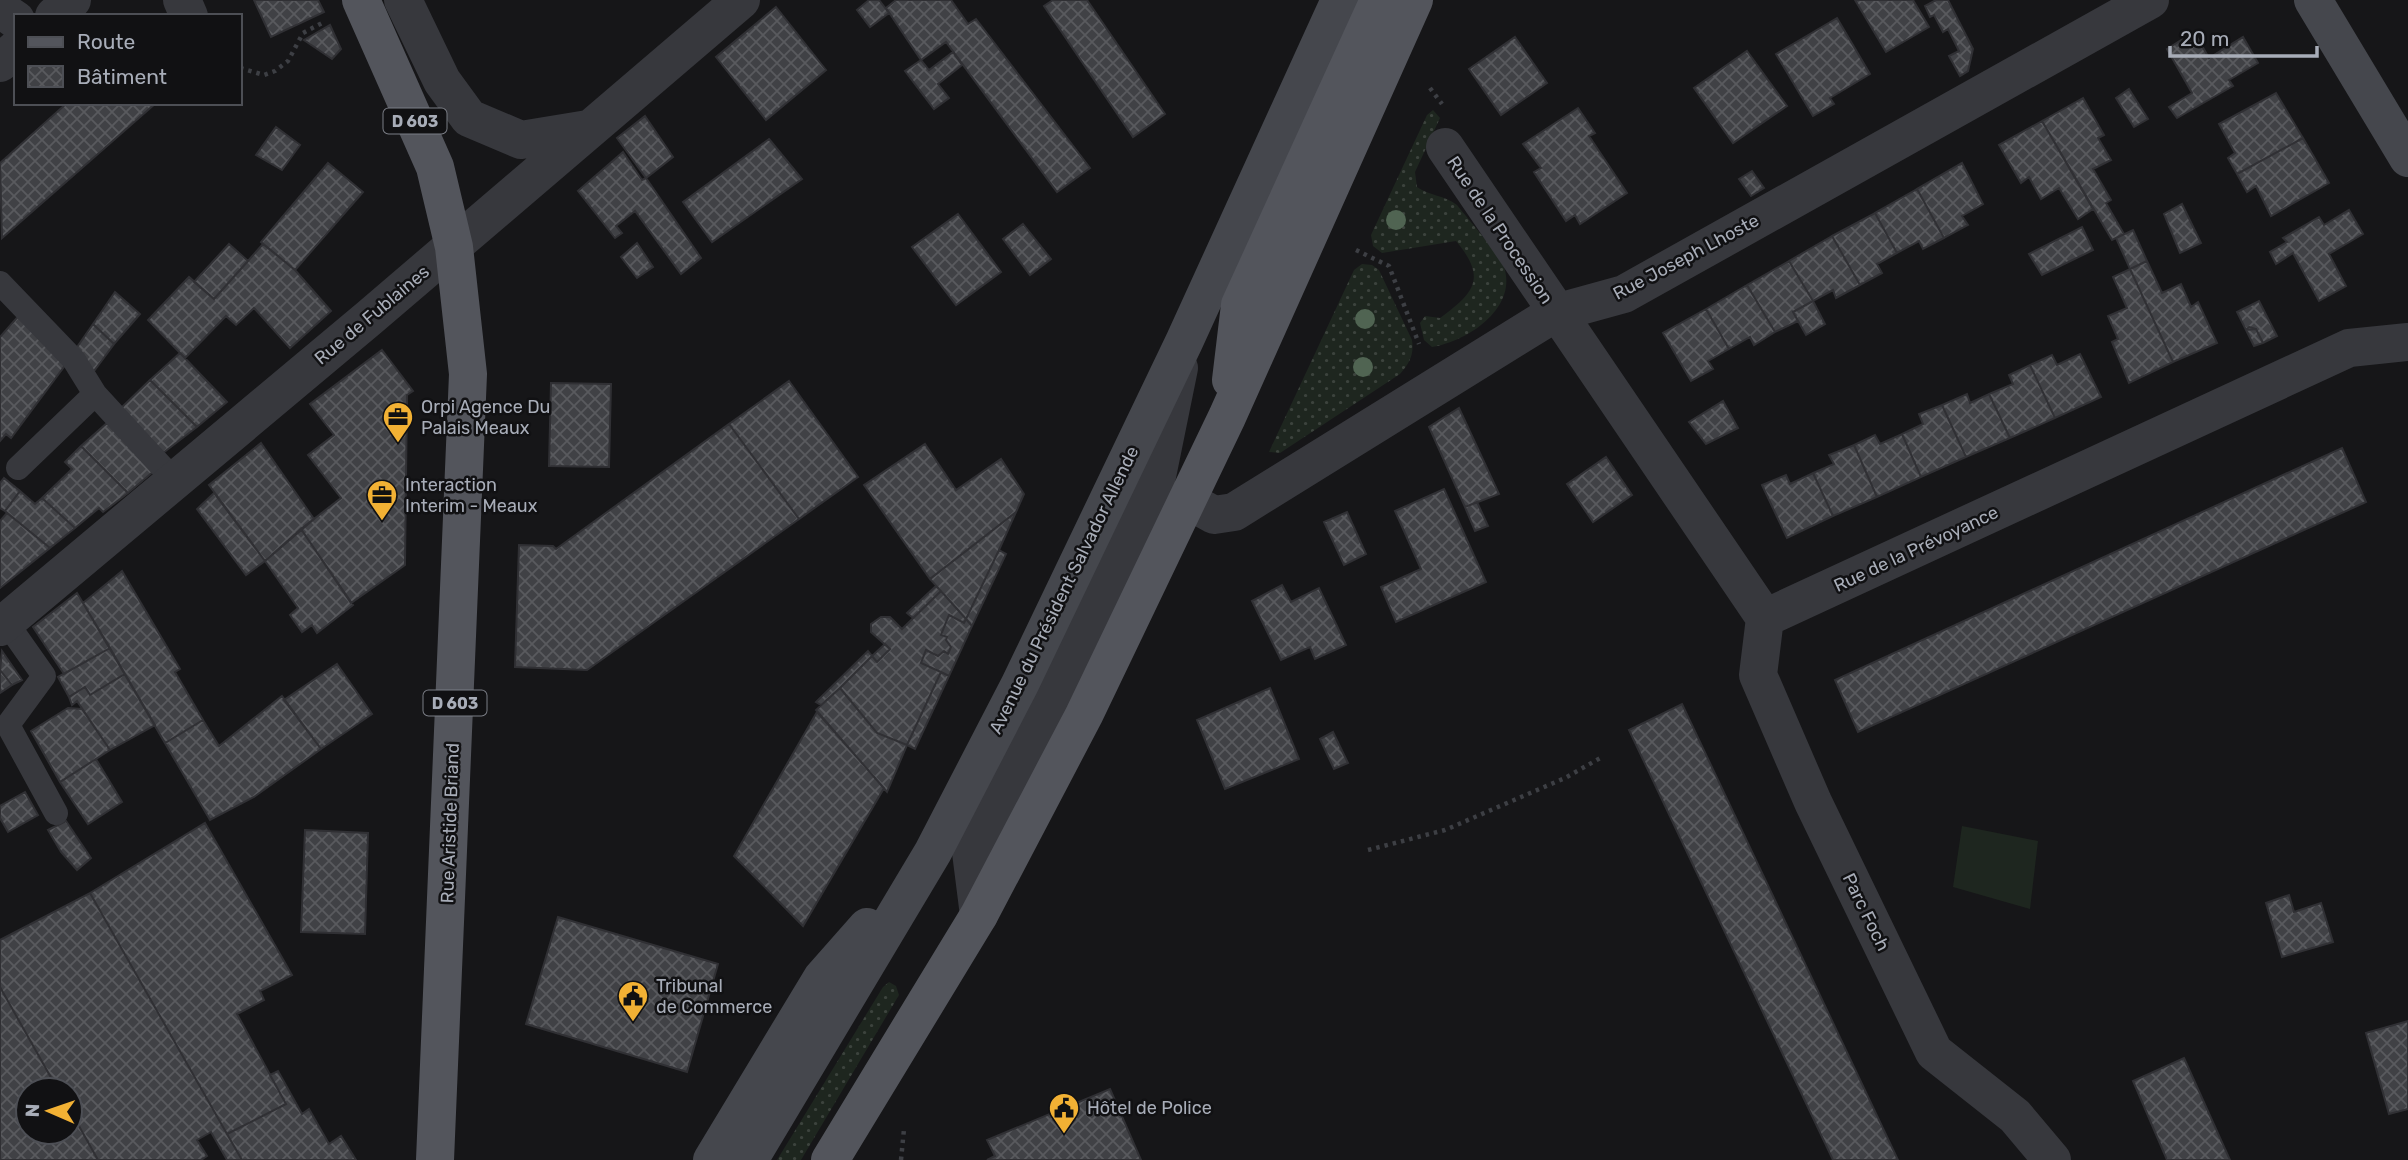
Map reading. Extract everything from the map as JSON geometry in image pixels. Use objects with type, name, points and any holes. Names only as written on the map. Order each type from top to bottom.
[{"type":"main road","name":"Rue Aristide Briand","points":[[361,0],[435,167],[454,247],[468,374],[435,1160]]},
{"type":"main road","name":"Avenue du Président Salvador Allende","points":[[748,1160],[933,852],[1026,672],[1184,342],[1340,0]]},
{"type":"main road","points":[[1227,417],[1240,305],[1379,0]]},
{"type":"main road","points":[[830,1160],[979,915],[1084,715],[1227,417],[1414,0]]},
{"type":"main road","points":[[2313,0],[2408,158]]},
{"type":"main road","points":[[712,1160],[822,978],[933,852]]},
{"type":"street","points":[[56,14],[72,0]]},
{"type":"street","points":[[403,0],[442,82],[469,118],[521,140],[589,129]]},
{"type":"street","name":"Rue de Fublaines","points":[[3,624],[454,247],[741,0]]},
{"type":"street","name":"Rue Joseph Lhoste","points":[[1187,500],[1214,515],[1234,512],[1555,313],[1624,293],[2150,0]]},
{"type":"street","points":[[0,63],[14,51]]},
{"type":"street","name":"Rue de la Procession","points":[[1444,147],[1555,313]]},
{"type":"street","points":[[1555,313],[1765,618]]},
{"type":"street","points":[[979,915],[971,852],[1031,743],[1155,486],[1184,342]]},
{"type":"street","name":"Rue de la Prévoyance","points":[[1765,618],[2349,348],[2408,342]]},
{"type":"street","name":"Parc Foch","points":[[1765,618],[1758,675],[1813,802],[1934,1052],[2015,1116],[2053,1160]]},
{"type":"street","points":[[1031,743],[1043,793]]},
{"type":"lane","points":[[0,283],[74,360],[95,394],[175,481]]},
{"type":"lane","points":[[18,468],[95,394]]},
{"type":"lane","points":[[3,624],[44,676],[8,725],[55,813]]},
{"type":"path","points":[[242,69],[264,75],[275,71],[288,61],[303,33],[324,22]]},
{"type":"path","points":[[1356,250],[1389,266],[1422,354]]},
{"type":"path","points":[[1368,850],[1445,830],[1565,778],[1602,757]]},
{"type":"shaded area","points":[[1433,110],[1440,118],[1415,172],[1417,187],[1457,205],[1501,261],[1506,282],[1503,297],[1486,321],[1460,338],[1432,347],[1424,340],[1420,323],[1425,316],[1440,318],[1462,300],[1473,284],[1472,265],[1456,241],[1382,253],[1373,246],[1371,235],[1427,115]]},
{"type":"shaded area","points":[[1362,264],[1372,265],[1379,270],[1412,340],[1409,362],[1400,374],[1280,453],[1269,452],[1354,270]]},
{"type":"shaded area","points":[[1962,826],[2038,841],[2030,909],[1953,887]]},
{"type":"shaded area","points":[[889,982],[896,986],[899,995],[801,1160],[777,1160],[883,987]]},
{"type":"building","points":[[254,0],[318,0],[324,12],[271,37]]},
{"type":"building","points":[[869,0],[879,0],[889,13],[870,27],[857,10]]},
{"type":"building","points":[[896,0],[951,0],[968,24],[976,19],[1090,168],[1057,192],[946,42],[921,60],[886,8]]},
{"type":"building","points":[[1053,0],[1087,0],[1165,114],[1133,137],[1044,6]]},
{"type":"building","points":[[1855,0],[1913,0],[1929,27],[1886,52]]},
{"type":"building","points":[[1936,0],[1948,0],[1973,49],[1968,71],[1960,76],[1949,56],[1959,51],[1948,29],[1943,32],[1934,15],[1930,17],[1925,6]]},
{"type":"building","points":[[776,7],[826,70],[766,120],[716,57]]},
{"type":"building","points":[[1837,18],[1870,74],[1830,98],[1834,104],[1813,116],[1776,54]]},
{"type":"building","points":[[330,25],[341,49],[332,59],[304,40]]},
{"type":"building","points":[[2194,32],[2209,58],[2243,37],[2258,63],[2229,80],[2233,86],[2177,118],[2169,107],[2192,93],[2167,49]]},
{"type":"building","points":[[1515,37],[1547,83],[1501,115],[1469,69]]},
{"type":"building","points":[[1747,51],[1787,106],[1733,143],[1694,88]]},
{"type":"building","points":[[953,52],[962,65],[938,84],[949,98],[934,109],[905,71],[921,60],[929,70]]},
{"type":"building","points":[[2129,89],[2148,119],[2134,127],[2116,98]]},
{"type":"building","points":[[2276,93],[2303,138],[2237,174],[2228,158],[2235,153],[2219,124]]},
{"type":"building","points":[[2083,98],[2104,135],[2098,138],[2111,160],[2093,169],[2111,200],[2106,203],[2124,234],[2112,240],[2042,121]]},
{"type":"building","points":[[65,105],[154,105],[2,238],[0,163]]},
{"type":"building","points":[[1578,108],[1595,133],[1589,136],[1627,193],[1580,224],[1575,215],[1566,221],[1534,172],[1541,168],[1523,144]]},
{"type":"building","points":[[645,116],[673,157],[646,178],[617,138]]},
{"type":"building","points":[[2042,121],[2093,209],[2078,219],[2059,188],[2041,199],[2029,177],[2021,183],[1999,145]]},
{"type":"building","points":[[276,127],[300,145],[282,170],[256,155]]},
{"type":"building","points":[[2303,138],[2329,183],[2271,216],[2256,186],[2247,192],[2237,174]]},
{"type":"building","points":[[769,139],[802,179],[712,242],[683,202]]},
{"type":"building","points":[[623,152],[642,180],[646,178],[701,258],[681,274],[635,211],[616,226],[622,233],[615,238],[578,191]]},
{"type":"building","points":[[328,163],[363,192],[295,270],[261,242]]},
{"type":"building","points":[[1962,163],[1983,204],[1962,216],[1968,225],[1944,238],[1917,189]]},
{"type":"building","points":[[1752,171],[1764,188],[1751,196],[1739,179]]},
{"type":"building","points":[[1917,189],[1944,238],[1923,249],[1919,241],[1897,253],[1875,213]]},
{"type":"building","points":[[2182,204],[2201,243],[2180,253],[2164,214]]},
{"type":"building","points":[[2349,210],[2363,234],[2329,254],[2346,286],[2319,301],[2293,253],[2276,264],[2270,252],[2287,242],[2283,238],[2319,217],[2324,225]]},
{"type":"building","points":[[1875,213],[1897,253],[1877,264],[1882,273],[1860,285],[1832,236]]},
{"type":"building","points":[[958,214],[1001,272],[956,305],[912,247]]},
{"type":"building","points":[[1023,224],[1051,259],[1030,275],[1003,239]]},
{"type":"building","points":[[2082,227],[2093,250],[2042,275],[2029,254]]},
{"type":"building","points":[[2133,230],[2147,261],[2130,269],[2116,238]]},
{"type":"building","points":[[1832,236],[1860,285],[1836,298],[1833,290],[1813,301],[1789,261]]},
{"type":"building","points":[[637,243],[653,267],[637,278],[621,257]]},
{"type":"building","points":[[229,244],[248,261],[214,299],[194,282]]},
{"type":"building","points":[[263,244],[295,270],[331,311],[290,348],[254,308],[236,325],[226,316],[185,358],[148,320],[189,277],[214,299]]},
{"type":"building","points":[[1789,261],[1813,301],[1793,312],[1798,321],[1775,332],[1747,285]]},
{"type":"building","points":[[2147,261],[2162,293],[2181,284],[2191,307],[2198,302],[2217,343],[2173,362],[2130,269]]},
{"type":"building","points":[[2130,269],[2173,362],[2129,383],[2112,342],[2118,339],[2108,316],[2127,308],[2113,277]]},
{"type":"building","points":[[1747,285],[1775,332],[1754,345],[1750,337],[1729,349],[1706,309]]},
{"type":"building","points":[[115,292],[140,314],[114,344],[93,324]]},
{"type":"building","points":[[1813,301],[1825,324],[1806,335],[1793,312]]},
{"type":"building","points":[[2259,301],[2277,336],[2263,343],[2256,329],[2246,330],[2237,312]]},
{"type":"building","points":[[1706,309],[1729,349],[1708,361],[1713,369],[1691,381],[1663,333]]},
{"type":"building","points":[[22,312],[69,360],[11,438],[6,434],[0,441],[0,337]]},
{"type":"building","points":[[93,324],[114,344],[91,375],[73,353]]},
{"type":"building","points":[[2249,327],[2256,329],[2263,343],[2254,346],[2246,330]]},
{"type":"building","points":[[382,350],[413,391],[407,395],[405,565],[351,603],[301,529],[341,498],[308,455],[334,435],[310,404]]},
{"type":"building","points":[[180,353],[227,402],[197,427],[150,380]]},
{"type":"building","points":[[2080,354],[2101,397],[2055,418],[2030,365],[2052,355],[2057,365]]},
{"type":"building","points":[[2030,365],[2055,418],[2010,438],[1989,394],[2013,384],[2009,375]]},
{"type":"building","points":[[150,380],[197,427],[163,453],[120,409]]},
{"type":"building","points":[[789,381],[858,477],[799,519],[729,424]]},
{"type":"building","points":[[551,383],[611,384],[609,467],[549,466]]},
{"type":"building","points":[[1967,394],[1970,403],[1989,394],[2010,438],[1966,457],[1942,405]]},
{"type":"building","points":[[1723,401],[1738,428],[1706,444],[1689,422]]},
{"type":"building","points":[[1942,405],[1966,457],[1921,477],[1902,434],[1923,424],[1919,414]]},
{"type":"building","points":[[1459,408],[1499,494],[1465,507],[1429,427]]},
{"type":"building","points":[[107,423],[154,471],[128,493],[81,446]]},
{"type":"building","points":[[729,424],[799,519],[587,670],[515,667],[519,545],[553,546],[556,549]]},
{"type":"building","points":[[1902,434],[1921,477],[1877,497],[1854,445],[1875,435],[1880,444]]},
{"type":"building","points":[[261,443],[314,519],[265,561],[209,485]]},
{"type":"building","points":[[925,444],[956,490],[1001,459],[1024,494],[1016,512],[930,579],[864,485]]},
{"type":"building","points":[[1854,445],[1877,497],[1833,516],[1813,473],[1834,464],[1829,455]]},
{"type":"building","points":[[81,446],[128,493],[103,512],[99,508],[75,528],[42,498],[72,469],[65,462]]},
{"type":"building","points":[[2342,448],[2366,502],[1858,732],[1835,680]]},
{"type":"building","points":[[1606,457],[1632,495],[1593,522],[1567,484]]},
{"type":"building","points":[[1813,473],[1833,516],[1787,538],[1762,485],[1786,475],[1790,484]]},
{"type":"building","points":[[4,478],[20,491],[5,511],[0,508],[0,483]]},
{"type":"building","points":[[1444,489],[1486,582],[1396,622],[1381,587],[1421,569],[1395,511]]},
{"type":"building","points":[[20,491],[35,504],[42,498],[75,528],[50,548],[5,511]]},
{"type":"building","points":[[214,493],[265,561],[246,575],[197,509]]},
{"type":"building","points":[[1477,502],[1488,526],[1475,531],[1465,507]]},
{"type":"building","points":[[1016,512],[999,550],[966,619],[930,579]]},
{"type":"building","points":[[1347,512],[1366,554],[1344,565],[1324,522]]},
{"type":"building","points":[[7,513],[50,548],[0,588],[0,521]]},
{"type":"building","points":[[301,529],[353,605],[317,633],[312,625],[302,632],[290,615],[298,608],[265,561]]},
{"type":"building","points":[[999,550],[1006,554],[972,626],[966,619]]},
{"type":"building","points":[[122,571],[180,669],[175,672],[203,720],[165,743],[83,603]]},
{"type":"building","points":[[1282,585],[1291,602],[1319,588],[1346,645],[1315,659],[1310,647],[1281,660],[1252,601]]},
{"type":"building","points":[[936,586],[941,591],[913,618],[907,613]]},
{"type":"building","points":[[941,591],[966,619],[964,623],[949,615],[941,635],[947,637],[951,647],[948,654],[944,651],[938,656],[926,650],[921,663],[941,672],[907,745],[877,733],[840,688],[872,656],[877,662],[890,649],[871,632],[871,624],[881,617],[890,617],[902,629]]},
{"type":"building","points":[[77,593],[110,648],[64,674],[33,627]]},
{"type":"building","points":[[949,615],[964,623],[966,619],[972,626],[949,676],[921,663],[926,650],[938,656],[944,651],[948,654],[951,647],[947,637],[941,635]]},
{"type":"building","points":[[885,644],[890,649],[877,662],[872,656]]},
{"type":"building","points":[[110,648],[125,674],[90,695],[85,687],[69,697],[58,677]]},
{"type":"building","points":[[2,651],[22,680],[12,685],[0,670]]},
{"type":"building","points":[[868,651],[872,656],[840,688],[821,705],[816,702]]},
{"type":"building","points":[[337,664],[372,714],[321,749],[284,700]]},
{"type":"building","points":[[0,670],[12,685],[0,693]]},
{"type":"building","points":[[941,672],[949,676],[915,749],[907,745]]},
{"type":"building","points":[[125,674],[155,725],[110,750],[77,701],[72,705],[69,697],[85,687],[90,695]]},
{"type":"building","points":[[840,688],[877,733],[907,745],[887,792],[816,710]]},
{"type":"building","points":[[1270,688],[1299,759],[1225,789],[1197,720]]},
{"type":"building","points":[[282,696],[321,749],[254,797],[210,820],[165,743],[203,720],[219,746]]},
{"type":"building","points":[[1682,704],[1898,1160],[1833,1160],[1629,730]]},
{"type":"building","points":[[68,708],[82,709],[110,750],[60,782],[31,731]]},
{"type":"building","points":[[817,712],[884,788],[803,926],[734,856]]},
{"type":"building","points":[[1333,732],[1348,763],[1334,769],[1320,739]]},
{"type":"building","points":[[96,759],[122,802],[88,824],[60,782]]},
{"type":"building","points":[[25,792],[38,815],[8,832],[0,818],[0,806]]},
{"type":"building","points":[[66,821],[91,858],[77,870],[61,852],[48,830]]},
{"type":"building","points":[[205,823],[292,975],[260,991],[264,1000],[237,1014],[286,1104],[227,1134],[90,893]]},
{"type":"building","points":[[305,830],[368,833],[365,934],[301,932]]},
{"type":"building","points":[[90,893],[242,1160],[227,1160],[211,1132],[197,1140],[207,1156],[201,1160],[98,1160],[84,1135],[84,1076],[50,1076],[0,987],[0,940]]},
{"type":"building","points":[[2289,895],[2294,912],[2321,903],[2333,942],[2282,957],[2266,903]]},
{"type":"building","points":[[558,917],[718,964],[687,1072],[526,1024]]},
{"type":"building","points":[[0,987],[50,1076],[14,1076],[14,1146],[84,1146],[84,1135],[98,1160],[0,1160]]},
{"type":"building","points":[[2408,1021],[2408,1109],[2389,1114],[2366,1033]]},
{"type":"building","points":[[2184,1058],[2230,1160],[2167,1160],[2133,1081]]},
{"type":"building","points":[[278,1071],[302,1114],[309,1109],[329,1144],[341,1136],[356,1160],[242,1160],[227,1134],[286,1104],[270,1075]]},
{"type":"building","points":[[1110,1089],[1141,1160],[987,1160],[995,1156],[987,1140]]},
{"type":"place","name":"Orpi Agence Du Palais Meaux","points":[[398,444]]},
{"type":"place","name":"Interaction Interim - Meaux","points":[[382,522]]},
{"type":"place","name":"Tribunal de Commerce","points":[[633,1023]]},
{"type":"place","name":"Hôtel de Police","points":[[1064,1135]]}]
